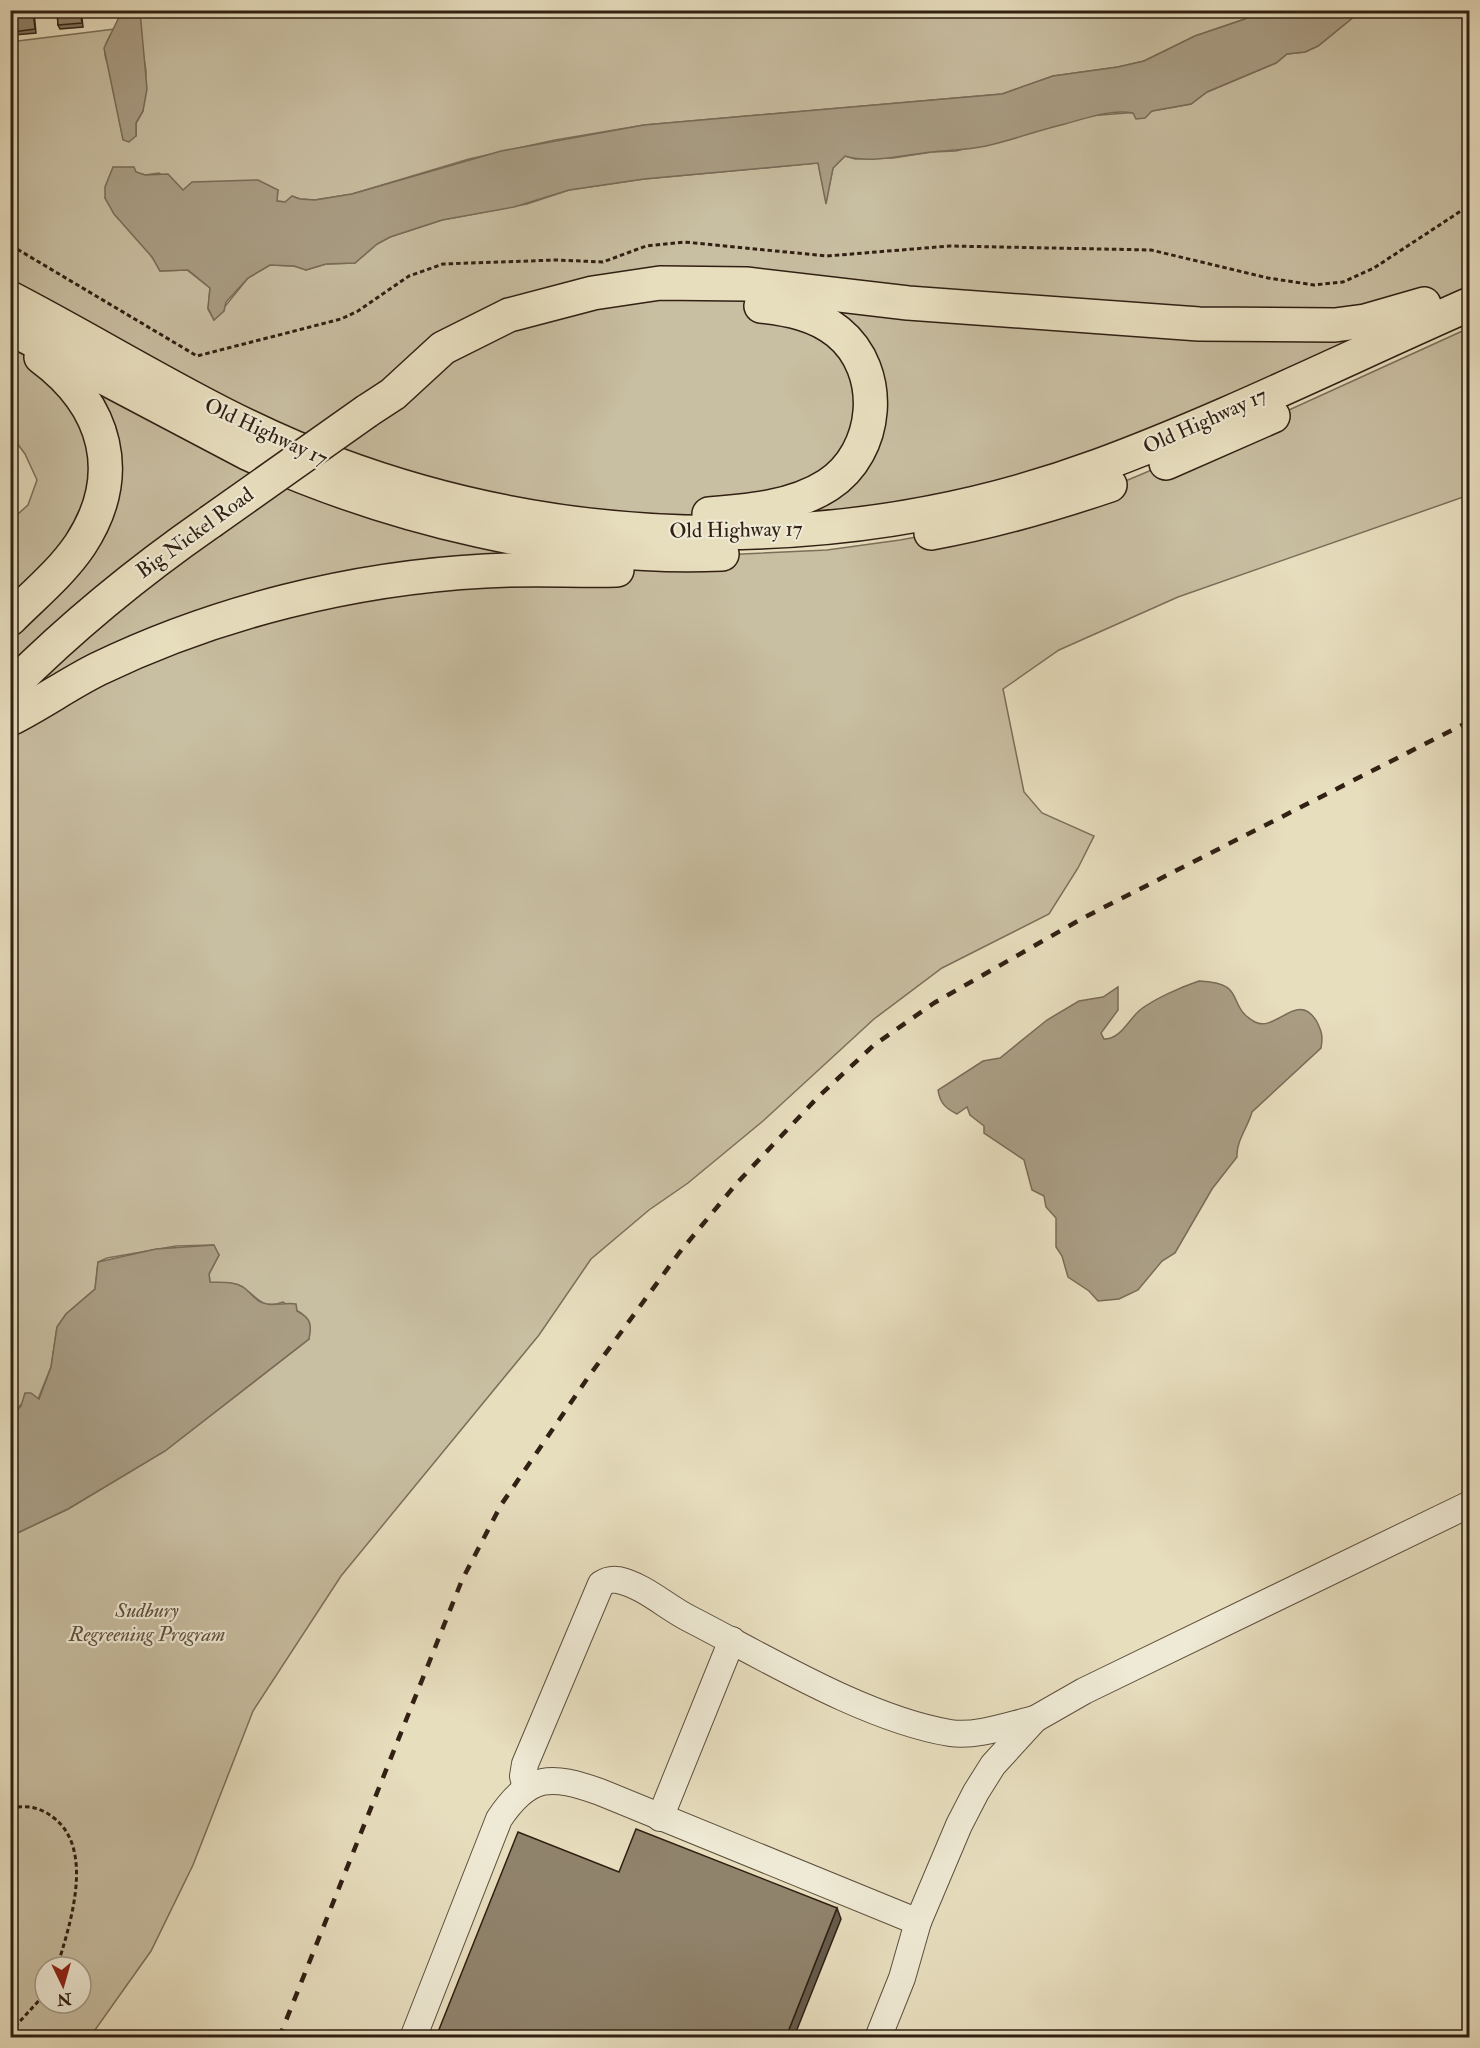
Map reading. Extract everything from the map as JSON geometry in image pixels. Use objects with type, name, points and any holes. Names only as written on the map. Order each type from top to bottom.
[{"type":"main road","points":[[380,402],[443,348],[509,315],[593,293],[660,283],[746,284],[908,303],[1199,324],[1272,326],[1365,321],[1399,314],[1441,298],[1470,295]]},
{"type":"main road","name":"Old Highway 17","points":[[10,298],[247,428],[336,465],[422,493],[568,524],[690,532],[796,530],[874,522],[962,505],[1096,467],[1166,439],[1470,304]]},
{"type":"main road","points":[[380,402],[516,333],[651,305],[719,303],[775,308],[821,320],[839,332],[852,346],[868,382],[872,410],[868,429],[854,458],[843,473],[829,485],[811,495],[769,507],[703,514],[663,515],[614,528]]},
{"type":"main road","name":"Old Highway 17","points":[[10,329],[247,453],[284,470],[360,497],[497,535],[546,543],[606,552],[718,555],[827,549],[977,525],[1042,508],[1110,485],[1220,440],[1470,327]]},
{"type":"main road","points":[[10,329],[21,343],[63,375],[82,397],[97,423],[103,445],[105,470],[102,503],[79,546],[64,566],[10,619]]},
{"type":"main road","name":"Big Nickel Road","points":[[10,688],[50,649],[146,567],[380,402]]},
{"type":"main road","points":[[10,719],[96,670],[142,650],[176,636],[283,603],[425,576],[484,571],[682,569],[718,555]]},
{"type":"street","points":[[878,2037],[902,1978],[918,1922],[959,1825],[993,1765],[1035,1719],[1084,1691],[1470,1504]]},
{"type":"street","points":[[526,1789],[523,1776],[525,1764],[601,1584],[607,1580],[617,1580],[639,1588],[687,1617],[808,1680],[921,1726],[952,1733],[967,1733],[1035,1719]]},
{"type":"street","points":[[660,1818],[732,1640]]},
{"type":"street","points":[[413,2037],[499,1819],[512,1800],[526,1789],[543,1781],[569,1782],[918,1922]]},
{"type":"path","points":[[10,1808],[42,1809],[59,1822],[76,1850],[72,1916],[61,1955]]},
{"type":"path","points":[[10,2032],[33,2007]]},
{"type":"green space","points":[[140,11],[1256,11],[1245,19],[1195,36],[1144,61],[1053,76],[1002,94],[644,125],[555,140],[469,159],[352,194],[315,200],[292,196],[286,202],[276,201],[278,190],[241,184],[220,183],[183,190],[159,173],[145,175],[136,172],[105,198],[148,251],[160,271],[187,270],[210,288],[208,309],[214,320],[248,278],[270,265],[294,266],[306,270],[326,264],[355,263],[377,244],[390,237],[442,220],[527,204],[569,190],[644,179],[818,163],[826,201],[833,168],[845,156],[855,159],[893,158],[956,151],[1088,116],[1152,111],[1191,104],[1207,92],[1276,63],[1287,54],[1305,52],[1318,46],[1361,11],[1469,11],[1469,302],[1097,465],[744,531],[423,491],[11,296],[10,42],[115,29],[106,43],[105,57],[110,68],[123,139],[136,136],[136,123],[143,111],[146,71],[139,30]]},
{"type":"green space","name":"Sudbury Regreening Program","points":[[1469,328],[1469,495],[1178,597],[1059,650],[1003,689],[1024,792],[1042,813],[1094,836],[1078,868],[1049,914],[942,968],[874,1019],[763,1121],[688,1183],[649,1210],[591,1259],[539,1335],[341,1576],[253,1711],[193,1865],[151,1951],[90,2037],[11,2037],[11,1536],[68,1509],[165,1451],[309,1339],[301,1313],[283,1302],[265,1304],[236,1284],[210,1283],[209,1274],[219,1255],[213,1245],[176,1246],[107,1258],[98,1262],[95,1289],[66,1314],[57,1327],[51,1367],[38,1399],[25,1400],[11,1416],[10,521],[28,505],[37,480],[25,454],[11,435],[11,330],[184,423],[721,555],[827,550],[900,540],[977,526],[1111,487],[1221,441]]},
{"type":"shaded area","points":[[122,11],[140,11],[147,89],[143,111],[136,123],[136,136],[129,142],[123,140],[104,48]]},
{"type":"shaded area","points":[[1256,11],[1361,11],[1318,46],[1305,52],[1287,54],[1276,63],[1207,92],[1191,104],[1152,111],[1145,118],[1136,119],[1133,113],[1108,113],[979,147],[877,159],[845,156],[833,168],[826,204],[818,163],[644,179],[569,190],[514,207],[442,220],[390,237],[377,244],[355,263],[326,264],[306,270],[294,266],[270,265],[248,278],[226,302],[224,311],[214,320],[208,308],[210,288],[188,270],[160,271],[152,257],[114,214],[105,198],[105,187],[113,167],[134,167],[136,172],[145,175],[168,174],[183,190],[192,182],[258,180],[278,190],[277,201],[285,202],[292,196],[315,200],[352,194],[501,151],[644,125],[1002,94],[1053,76],[1144,61],[1195,36],[1245,19]]},
{"type":"shaded area","points":[[1199,981],[1214,983],[1231,990],[1240,1009],[1255,1022],[1263,1024],[1271,1022],[1295,1010],[1310,1013],[1321,1032],[1321,1048],[1252,1112],[1238,1145],[1237,1157],[1212,1189],[1175,1253],[1162,1261],[1138,1290],[1119,1299],[1098,1301],[1089,1291],[1068,1277],[1062,1256],[1056,1247],[1056,1218],[1046,1207],[1044,1196],[1032,1190],[1024,1160],[984,1133],[984,1126],[970,1115],[967,1107],[957,1114],[946,1107],[938,1090],[983,1061],[1000,1058],[1047,1020],[1079,1001],[1103,997],[1118,987],[1118,1010],[1101,1033],[1104,1039],[1110,1038],[1120,1032],[1146,1006]]},
{"type":"shaded area","points":[[214,1245],[219,1255],[209,1274],[210,1282],[239,1285],[259,1301],[267,1304],[296,1304],[297,1311],[309,1322],[309,1339],[165,1451],[68,1509],[11,1536],[11,1416],[21,1406],[25,1393],[31,1393],[39,1399],[51,1367],[57,1327],[66,1314],[95,1289],[98,1262],[156,1249]]},
{"type":"building","points":[[33,10],[35,29],[13,32],[10,11]]},
{"type":"building","points":[[57,10],[80,10],[82,23],[58,25]]},
{"type":"building","points":[[636,1829],[837,1908],[786,2037],[436,2037],[518,1832],[619,1872]]},
{"type":"railway","points":[[279,2038],[462,1580],[501,1505],[589,1376],[679,1253],[737,1183],[818,1097],[874,1045],[934,1003],[1083,918],[1470,721]]}]
